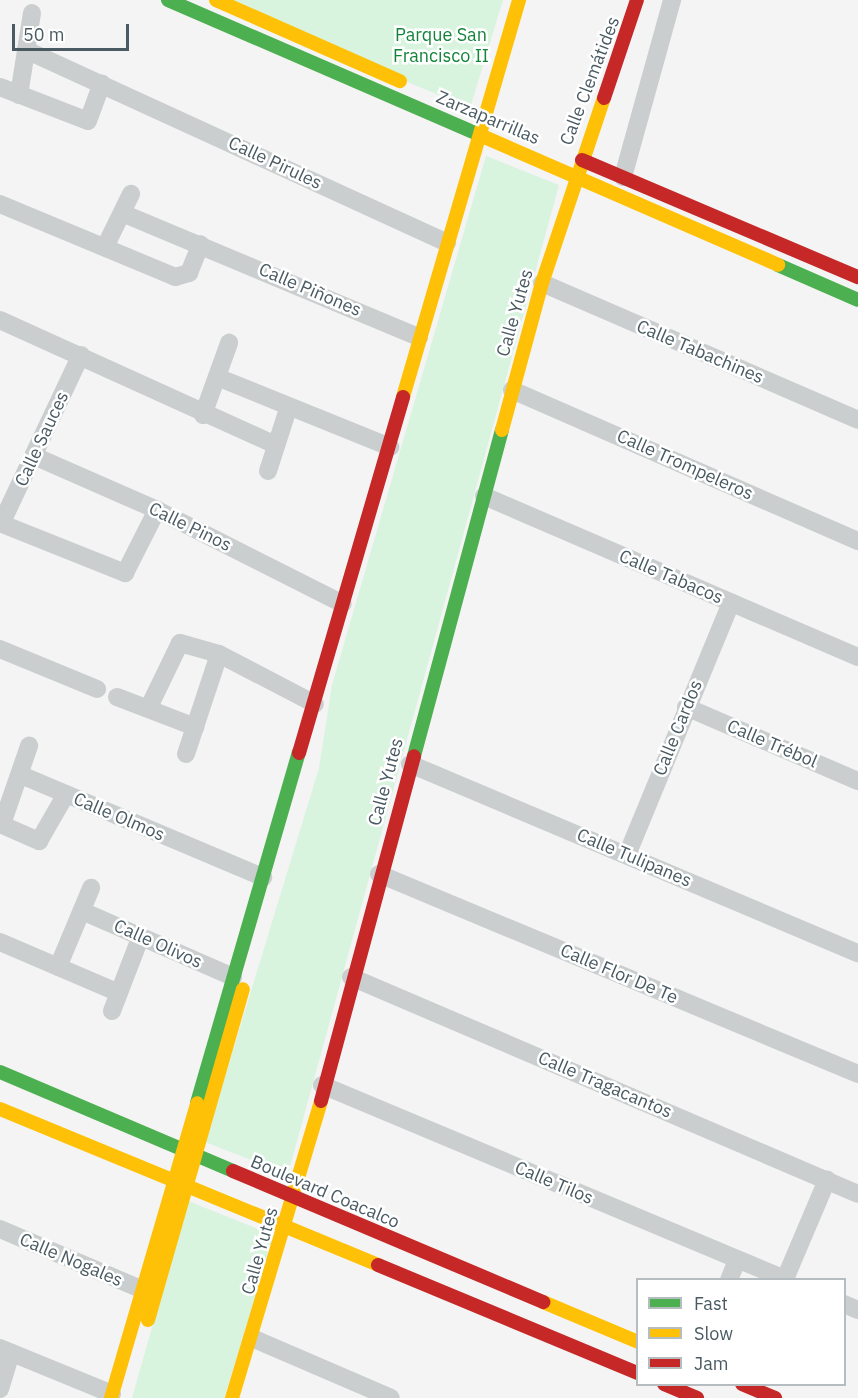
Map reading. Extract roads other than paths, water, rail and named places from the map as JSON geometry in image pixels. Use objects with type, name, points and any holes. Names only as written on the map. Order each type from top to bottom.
[{"type":"main road","name":"Zarzaparrillas","points":[[168,0],[858,300]]},
{"type":"main road","points":[[216,0],[411,85]]},
{"type":"main road","points":[[116,1397],[148,1320],[238,983],[263,877],[519,0]]},
{"type":"main road","name":"Calle Clemátides","points":[[574,175],[575,156],[637,0]]},
{"type":"main road","points":[[575,156],[858,278]]},
{"type":"main road","name":"Calle Yutes","points":[[232,1398],[287,1228],[322,1085],[379,874],[512,390],[574,175]]},
{"type":"main road","points":[[116,1397],[182,1152],[291,822],[313,711]]},
{"type":"main road","name":"Boulevard Coacalco","points":[[0,1072],[182,1152],[636,1341]]},
{"type":"main road","points":[[0,1109],[174,1185],[287,1228],[636,1372]]},
{"type":"main road","points":[[668,1386],[687,1396]]},
{"type":"main road","points":[[747,1386],[775,1398]]},
{"type":"street","points":[[623,177],[672,0]]},
{"type":"street","points":[[20,95],[32,13]]},
{"type":"street","name":"Calle Pirules","points":[[27,50],[447,243]]},
{"type":"street","points":[[0,87],[88,121],[102,84]]},
{"type":"street","points":[[106,245],[131,194]]},
{"type":"street","points":[[0,204],[183,277],[201,244]]},
{"type":"street","name":"Calle Piñones","points":[[122,213],[201,244],[419,337]]},
{"type":"street","name":"Calle Tabachines","points":[[542,283],[858,420]]},
{"type":"street","points":[[0,320],[81,355],[203,414],[276,445]]},
{"type":"street","points":[[203,414],[229,343]]},
{"type":"street","name":"Calle Sauces","points":[[1,524],[81,355]]},
{"type":"street","points":[[217,377],[390,447]]},
{"type":"street","name":"Calle Trompeleros","points":[[512,390],[858,541]]},
{"type":"street","points":[[268,471],[289,406]]},
{"type":"street","name":"Calle Pinos","points":[[34,456],[157,510],[343,604]]},
{"type":"street","name":"Calle Tabacos","points":[[484,496],[858,657]]},
{"type":"street","points":[[1,524],[125,573],[157,510]]},
{"type":"street","name":"Calle Cardos","points":[[627,855],[686,707],[731,603]]},
{"type":"street","points":[[149,707],[173,648],[188,644],[219,654],[313,711]]},
{"type":"street","points":[[186,754],[219,654]]},
{"type":"street","points":[[2,655],[97,689]]},
{"type":"street","points":[[117,697],[149,707],[195,728]]},
{"type":"street","name":"Calle Trébol","points":[[686,707],[858,781]]},
{"type":"street","points":[[1,824],[21,775],[29,746]]},
{"type":"street","name":"Calle Tulipanes","points":[[410,764],[858,953]]},
{"type":"street","points":[[21,775],[66,794]]},
{"type":"street","name":"Calle Olmos","points":[[1,824],[39,841],[66,794],[263,877]]},
{"type":"street","name":"Calle Flor De Te","points":[[379,874],[858,1074]]},
{"type":"street","points":[[58,968],[91,888]]},
{"type":"street","name":"Calle Olivos","points":[[82,911],[141,936],[238,983]]},
{"type":"street","points":[[112,1011],[141,936]]},
{"type":"street","points":[[0,942],[119,993]]},
{"type":"street","name":"Calle Tragacantos","points":[[351,977],[858,1194]]},
{"type":"street","name":"Calle Tilos","points":[[322,1085],[783,1278]]},
{"type":"street","points":[[786,1278],[827,1180]]},
{"type":"street","name":"Calle Nogales","points":[[0,1229],[143,1290]]},
{"type":"street","points":[[730,1278],[737,1260]]},
{"type":"street","points":[[252,1338],[391,1398]]},
{"type":"street","points":[[0,1389],[6,1350],[116,1397]]},
{"type":"park label","name":"Parque San Francisco II","points":[[441,46]]}]
